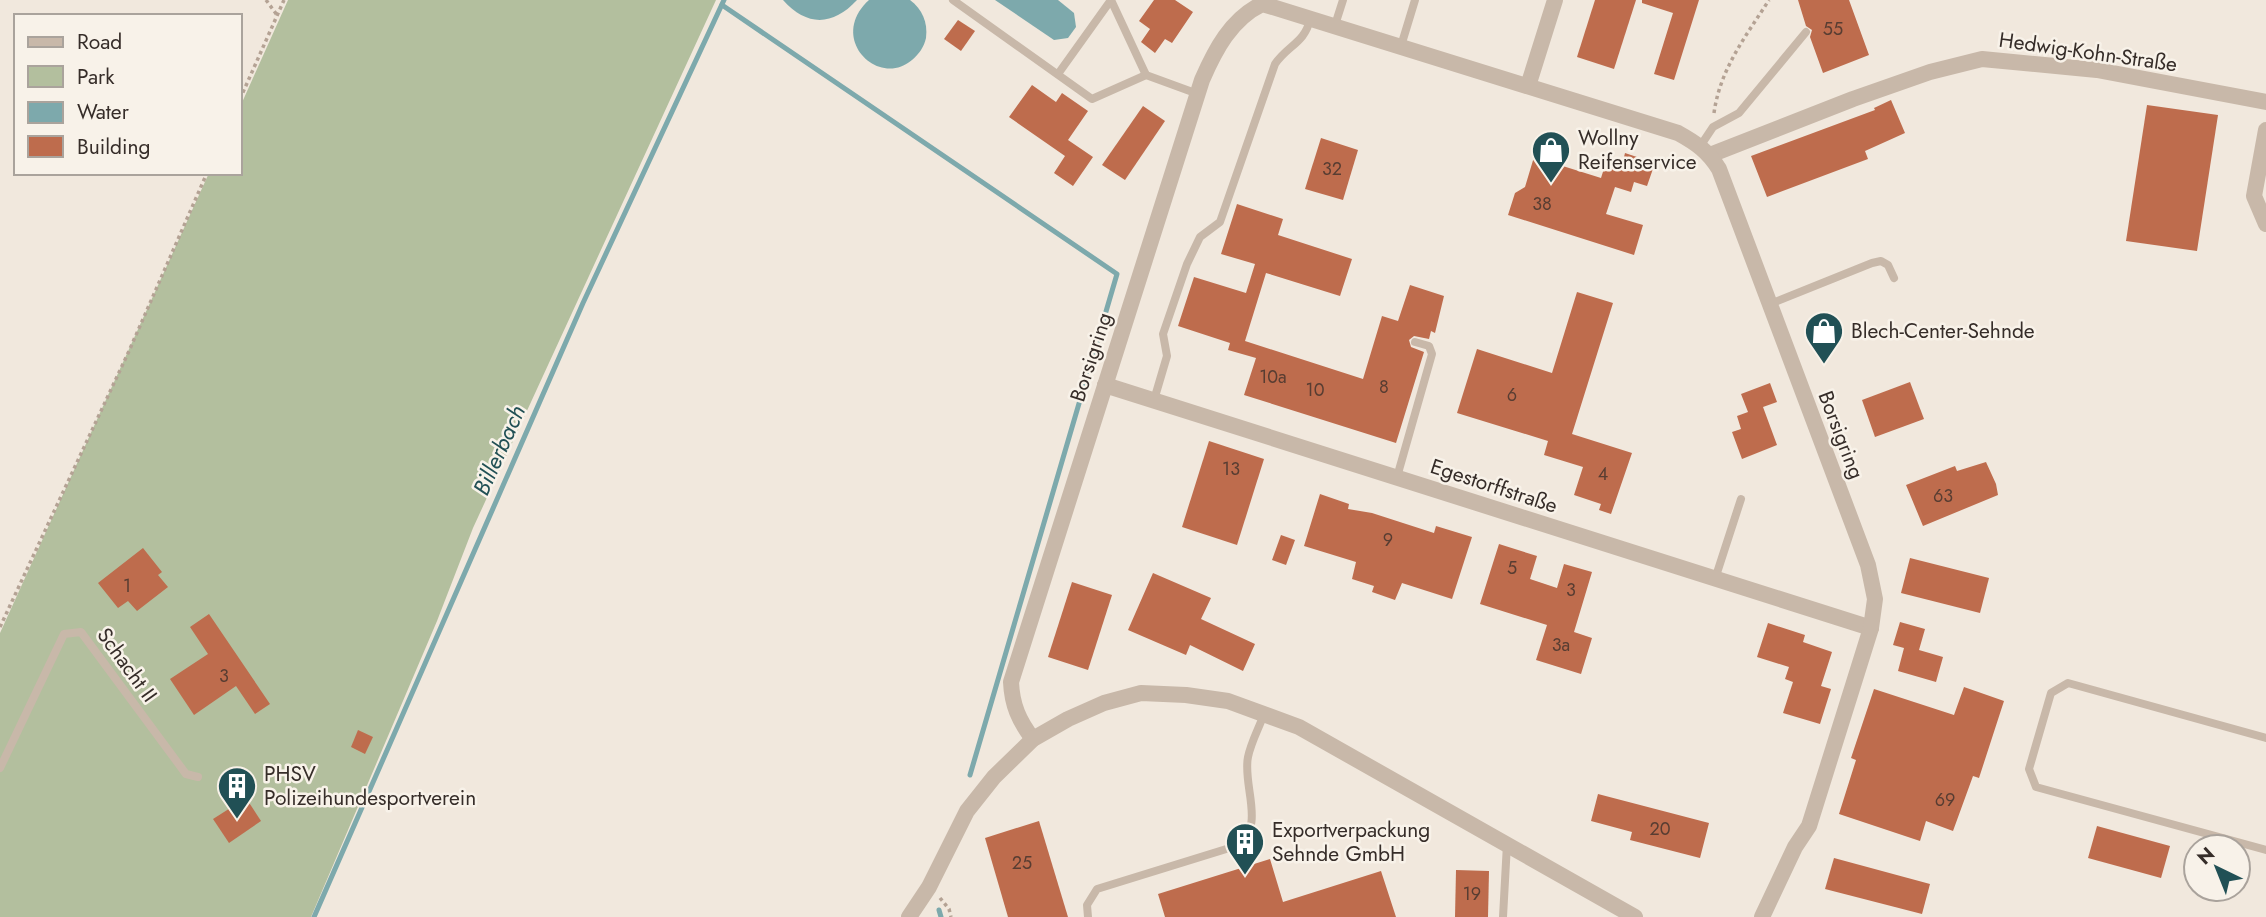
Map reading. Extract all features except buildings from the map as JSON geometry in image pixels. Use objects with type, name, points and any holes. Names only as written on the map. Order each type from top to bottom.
[{"type":"street","points":[[1528,86],[1555,0]]},
{"type":"street","name":"Borsigring","points":[[1033,739],[1019,721],[1012,698],[1011,682],[1198,94],[1223,38],[1242,16],[1261,2],[1678,133],[1705,150],[1719,169],[1868,565],[1875,599],[1871,628],[1809,826],[1795,847],[1762,917]]},
{"type":"street","name":"Hedwig-Kohn-Straße","points":[[1705,150],[1930,72],[1982,59],[2098,70],[2266,102]]},
{"type":"street","points":[[2266,130],[2254,196],[2266,224]]},
{"type":"street","name":"Egestorffstraße","points":[[1105,385],[1871,628]]},
{"type":"street","points":[[909,917],[929,887],[967,811],[994,777],[1033,739],[1104,703],[1141,693],[1186,695],[1228,701],[1299,727],[1635,917]]},
{"type":"lane","points":[[953,0],[1092,99],[1146,75],[1198,94]]},
{"type":"lane","points":[[1058,75],[1111,0],[1146,75]]},
{"type":"lane","points":[[1335,25],[1343,0]]},
{"type":"lane","points":[[1401,46],[1415,0]]},
{"type":"lane","points":[[1154,400],[1167,356],[1163,334],[1187,264],[1200,237],[1220,222],[1275,64],[1283,53],[1308,31],[1311,17]]},
{"type":"lane","points":[[1705,150],[1713,127],[1739,113],[1806,32]]},
{"type":"lane","points":[[1770,304],[1881,261],[1888,265],[1894,278]]},
{"type":"lane","points":[[1397,478],[1432,354],[1429,346],[1415,342]]},
{"type":"lane","points":[[1715,579],[1741,499]]},
{"type":"lane","name":"Schacht II","points":[[0,768],[64,634],[81,632],[186,774],[198,778]]},
{"type":"lane","points":[[2266,738],[2068,683],[2051,693],[2029,769],[2036,787],[2266,850]]},
{"type":"lane","points":[[1088,917],[1087,905],[1097,889],[1236,846],[1244,841],[1253,825],[1248,755],[1264,714]]},
{"type":"lane","points":[[1503,917],[1507,844]]},
{"type":"path","points":[[266,0],[277,15]]},
{"type":"path","points":[[242,94],[284,0]]},
{"type":"path","points":[[1713,127],[1716,99],[1725,71],[1769,0]]},
{"type":"path","points":[[0,627],[129,351],[206,175]]},
{"type":"path","points":[[929,887],[949,909],[951,917]]},
{"type":"green space","points":[[288,0],[716,0],[473,528],[437,621],[311,917],[0,917],[0,633],[208,175],[242,175],[242,103]]},
{"type":"water","points":[[783,0],[857,0],[839,15],[820,20],[801,15]]},
{"type":"water","points":[[869,0],[910,0],[918,7],[925,21],[926,38],[921,50],[912,60],[899,67],[885,68],[872,64],[862,55],[855,43],[853,29],[857,15]]},
{"type":"water","points":[[995,0],[1058,0],[1074,13],[1076,27],[1068,38],[1054,40]]},
{"type":"waterway","name":"Billerbach","points":[[314,917],[583,303],[724,0]]},
{"type":"waterway","points":[[722,5],[1117,274],[970,775]]},
{"type":"waterway","points":[[939,910],[941,917]]},
{"type":"place","name":"Wollny Reifenservice","points":[[1551,184]]},
{"type":"place","name":"Blech-Center-Sehnde","points":[[1824,365]]},
{"type":"place","name":"PHSV Polizeihundesportverein","points":[[237,820]]},
{"type":"place","name":"Exportverpackung Sehnde GmbH","points":[[1245,876]]}]
